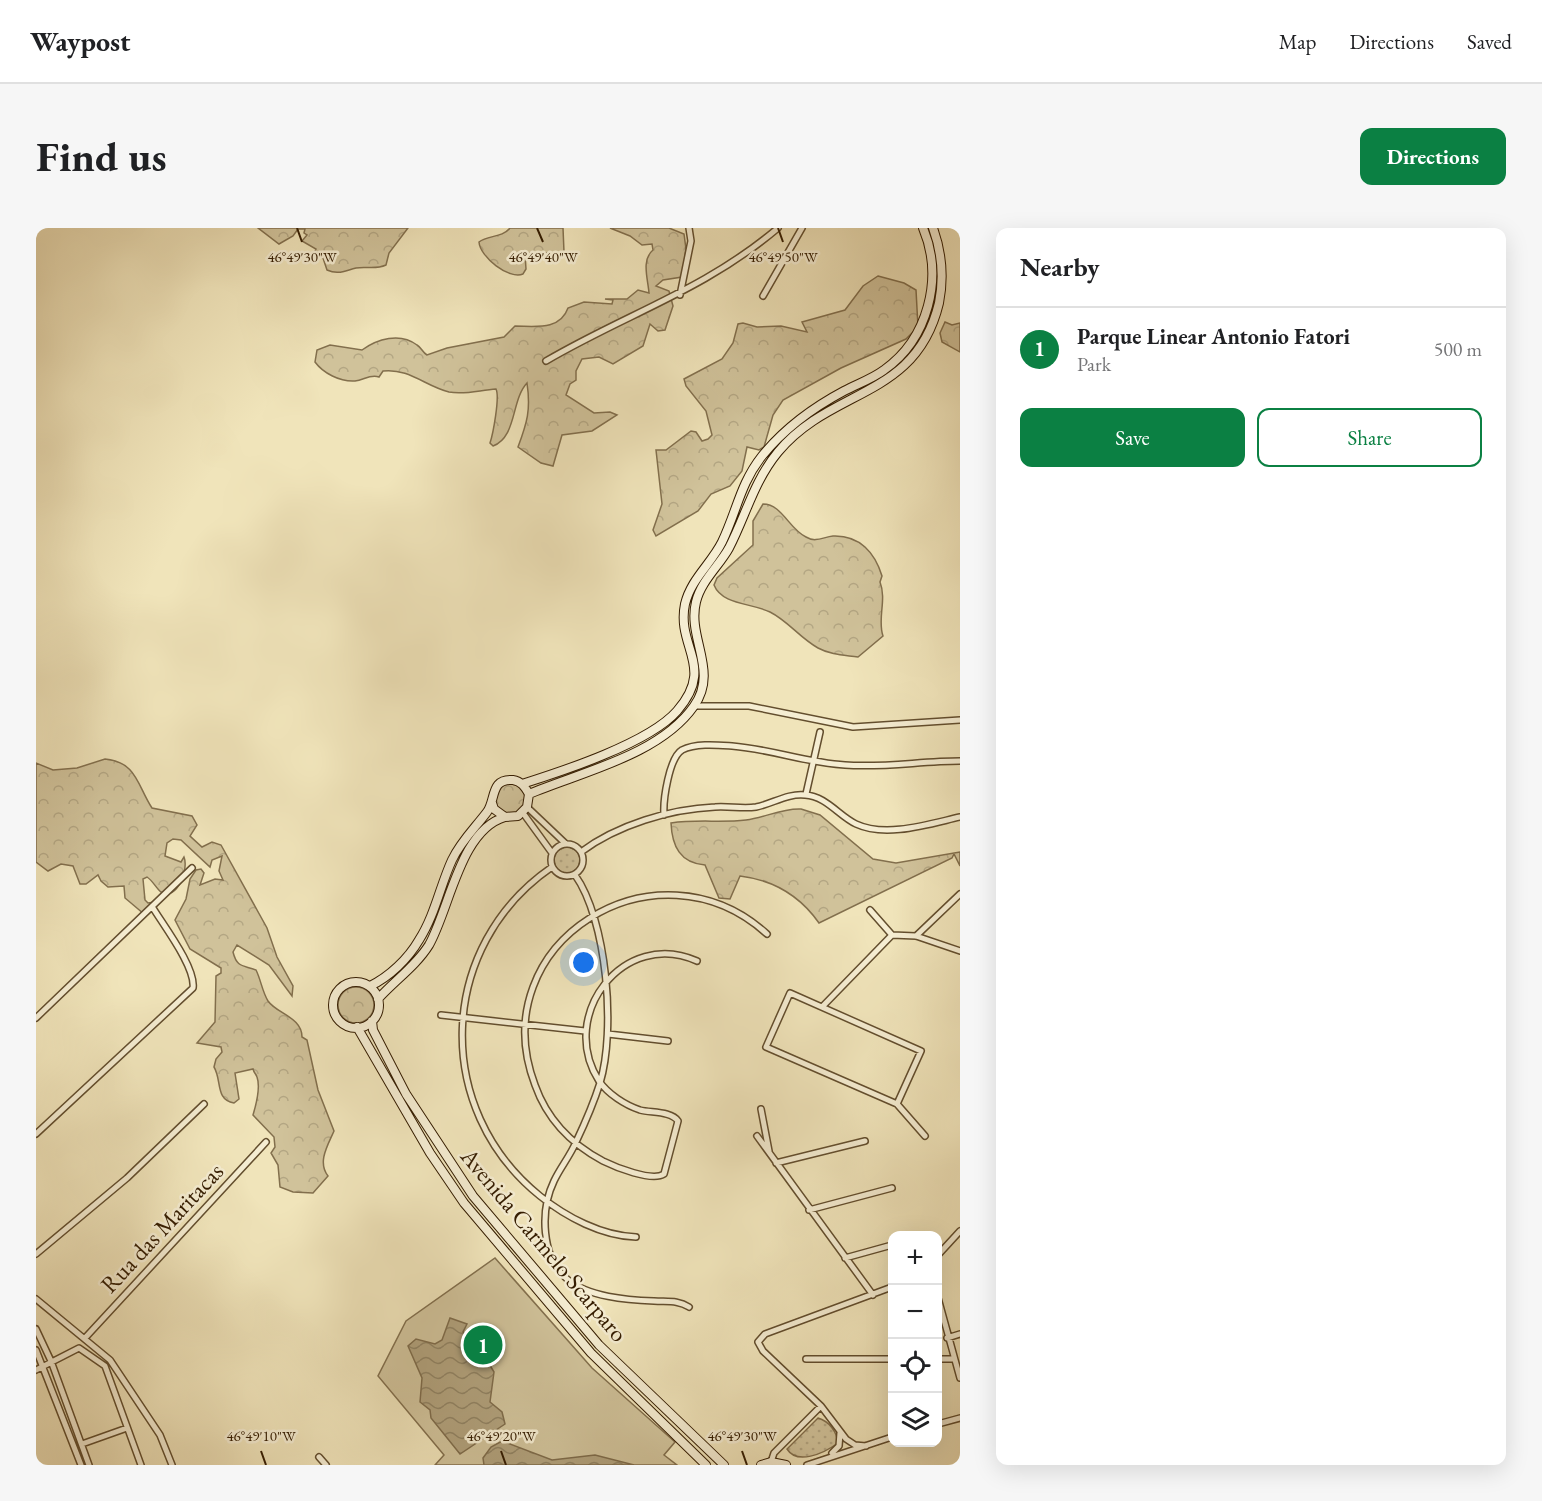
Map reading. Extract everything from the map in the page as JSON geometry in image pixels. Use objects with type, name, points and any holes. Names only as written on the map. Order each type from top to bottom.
[{"type":"main road","points":[[522,784],[648,735],[668,720],[685,700],[695,672],[684,623],[684,610],[691,589],[722,542],[746,478],[773,442],[825,402],[883,371],[906,349],[917,333],[931,297],[932,258],[923,228]]},
{"type":"main road","points":[[529,794],[647,747],[672,729],[695,706],[702,690],[705,673],[693,621],[696,600],[729,546],[748,500],[778,451],[814,420],[884,383],[902,370],[921,345],[936,314],[942,278],[940,250],[933,228]]},
{"type":"main road","points":[[378,999],[408,971],[428,947],[443,917],[462,862],[478,837],[492,821],[518,816],[525,810],[529,794],[522,784],[509,780],[493,790],[494,809],[505,817]]},
{"type":"main road","points":[[370,986],[378,999],[379,1007],[372,1021],[357,1027],[342,1023],[334,1010],[336,994],[347,984],[355,982],[370,986],[381,981],[400,964],[419,941],[433,913],[453,857],[492,803]]},
{"type":"main road","name":"Avenida Carmelo Scarparo","points":[[372,1021],[373,1030],[406,1094],[472,1196],[599,1345],[724,1465]]},
{"type":"main road","name":"Avenida Carmelo Scarparo","points":[[357,1027],[430,1153],[464,1203],[591,1353],[706,1465]]},
{"type":"main road","points":[[761,1465],[771,1462],[786,1465]]},
{"type":"street","points":[[680,295],[691,241],[689,228]]},
{"type":"street","points":[[546,361],[579,341],[680,295],[718,273],[778,228]]},
{"type":"street","points":[[763,296],[802,228]]},
{"type":"street","points":[[695,706],[749,706],[853,727],[960,720]]},
{"type":"street","points":[[806,795],[820,732]]},
{"type":"street","points":[[664,815],[671,769],[675,758],[684,749],[701,746],[741,747],[842,765],[883,767],[960,761]]},
{"type":"street","points":[[581,852],[615,833],[664,815],[697,808],[752,807],[806,795],[823,801],[845,818],[868,828],[899,829],[960,817]]},
{"type":"street","points":[[525,810],[566,844]]},
{"type":"street","points":[[525,810],[552,853],[552,867]]},
{"type":"street","points":[[552,853],[559,846],[566,844],[576,846],[581,852],[583,862],[575,874],[564,876],[552,867]]},
{"type":"street","points":[[552,867],[519,894],[492,928],[474,963],[463,1017],[465,1071],[477,1113],[501,1155],[515,1173],[547,1202],[586,1224],[636,1237]]},
{"type":"street","points":[[36,1018],[153,908],[192,868]]},
{"type":"street","points":[[575,874],[593,916],[606,981],[608,1034],[600,1083],[576,1143],[553,1183],[547,1202],[546,1239],[554,1262],[568,1280],[608,1295],[678,1301],[689,1306]]},
{"type":"street","points":[[916,936],[960,894]]},
{"type":"street","points":[[697,961],[677,955],[645,958],[625,967],[606,981],[593,1001],[585,1032],[589,1058],[600,1083],[624,1103],[677,1118],[678,1124],[666,1170],[656,1176],[623,1169],[594,1156],[576,1143],[554,1121],[537,1092],[527,1059],[525,1025],[532,989],[549,957],[562,940],[593,916],[628,900],[646,896],[684,895],[729,908],[753,921],[767,934]]},
{"type":"street","points":[[36,1134],[194,988],[194,979],[187,964],[153,908]]},
{"type":"street","points":[[870,910],[892,935],[916,936],[960,951]]},
{"type":"street","points":[[822,1008],[892,935]]},
{"type":"street","points":[[897,1104],[921,1051],[790,993],[766,1047],[897,1104],[925,1136]]},
{"type":"street","points":[[441,1015],[585,1032]]},
{"type":"street","points":[[608,1034],[668,1041]]},
{"type":"street","points":[[36,1254],[127,1178],[204,1104]]},
{"type":"street","points":[[761,1109],[769,1153]]},
{"type":"street","points":[[757,1136],[873,1295]]},
{"type":"street","points":[[776,1163],[865,1141]]},
{"type":"street","name":"Rua das Maritacas","points":[[84,1338],[266,1142]]},
{"type":"street","points":[[809,1210],[892,1188]]},
{"type":"street","points":[[942,1251],[960,1231]]},
{"type":"street","points":[[845,1258],[888,1246]]},
{"type":"street","points":[[866,1446],[851,1442],[821,1406],[763,1351],[758,1342],[765,1334],[888,1289]]},
{"type":"street","points":[[36,1299],[102,1352],[120,1373],[160,1435],[172,1465]]},
{"type":"street","points":[[942,1316],[960,1378]]},
{"type":"street","points":[[36,1329],[51,1361],[89,1465]]},
{"type":"street","points":[[947,1338],[960,1334]]},
{"type":"street","points":[[36,1370],[79,1348],[105,1366],[141,1465]]},
{"type":"street","points":[[37,1351],[81,1465]]},
{"type":"street","points":[[806,1359],[888,1359]]},
{"type":"street","points":[[942,1359],[954,1359]]},
{"type":"street","points":[[771,1462],[774,1453],[821,1406]]},
{"type":"street","points":[[942,1423],[960,1418]]},
{"type":"street","points":[[82,1444],[128,1428]]},
{"type":"street","points":[[826,1457],[839,1446],[839,1429]]},
{"type":"street","points":[[807,1465],[888,1438]]},
{"type":"street","points":[[319,1457],[326,1465]]},
{"type":"green space","points":[[258,228],[408,228],[389,253],[386,265],[338,272],[327,270],[323,258],[313,255],[316,249],[302,241],[307,235],[304,233],[305,229],[298,229],[293,236],[279,244]]},
{"type":"green space","points":[[510,228],[563,228],[564,252],[525,254],[526,269],[523,274],[510,274],[496,266],[484,254],[479,242]]},
{"type":"green space","points":[[610,228],[669,228],[684,234],[686,249],[682,277],[663,280],[656,286],[669,291],[673,306],[665,330],[658,331],[650,324],[643,346],[613,364],[599,357],[582,359],[576,371],[576,380],[570,384],[566,395],[594,413],[610,412],[617,415],[592,431],[562,435],[553,466],[541,463],[518,447],[527,416],[529,401],[527,383],[518,399],[506,435],[493,446],[490,443],[497,407],[496,389],[467,393],[449,392],[401,372],[392,371],[383,371],[379,377],[349,381],[332,376],[315,362],[317,350],[330,345],[362,350],[389,338],[410,341],[419,346],[427,355],[447,348],[504,337],[515,326],[553,324],[559,321],[568,308],[584,302],[612,304],[613,300],[605,299],[627,299],[638,290],[649,293],[646,264],[653,250],[652,244],[642,245],[630,236]]},
{"type":"green space","points":[[878,276],[904,283],[916,290],[918,327],[906,339],[841,368],[783,400],[773,415],[764,447],[759,450],[747,447],[742,471],[730,486],[711,494],[698,511],[656,536],[653,530],[662,504],[656,450],[666,450],[691,431],[696,432],[702,441],[712,435],[706,411],[686,386],[684,379],[722,359],[733,343],[738,324],[757,327],[781,326],[807,332],[802,322],[845,310],[863,286]]},
{"type":"green space","points":[[945,322],[952,325],[960,323],[960,352],[942,342],[940,333]]},
{"type":"green space","points":[[763,504],[775,508],[806,537],[813,540],[843,536],[859,542],[871,553],[882,576],[880,582],[883,596],[881,630],[883,636],[858,657],[823,650],[770,612],[730,600],[718,592],[714,585],[717,578],[753,545],[753,521]]},
{"type":"green space","points":[[105,759],[116,761],[130,770],[152,808],[192,816],[197,825],[190,836],[202,847],[212,842],[221,845],[267,928],[277,957],[293,986],[292,996],[269,965],[237,945],[233,952],[239,963],[256,970],[268,1001],[294,1020],[301,1030],[302,1037],[307,1040],[318,1090],[334,1131],[323,1159],[328,1176],[313,1193],[293,1192],[280,1187],[278,1165],[271,1153],[275,1147],[274,1137],[253,1115],[258,1086],[253,1069],[235,1073],[239,1099],[234,1103],[228,1101],[221,1094],[214,1067],[216,1059],[222,1052],[221,1047],[197,1043],[215,1022],[216,976],[221,973],[221,968],[190,949],[175,920],[186,899],[190,879],[196,870],[201,869],[204,873],[200,885],[215,879],[223,880],[219,871],[222,856],[212,860],[210,867],[181,840],[173,839],[167,843],[165,856],[181,862],[184,857],[183,876],[177,888],[167,894],[161,892],[147,877],[143,879],[145,900],[148,903],[155,902],[144,914],[125,898],[124,886],[108,887],[98,875],[86,884],[80,884],[73,866],[61,864],[48,871],[36,862],[36,763],[53,770],[77,768]]},
{"type":"green space","points":[[510,784],[520,789],[525,799],[520,809],[510,814],[500,809],[495,799],[500,789]]},
{"type":"green space","points":[[801,809],[820,815],[873,859],[896,863],[960,852],[960,866],[954,854],[952,858],[819,923],[812,913],[794,897],[764,881],[752,878],[740,876],[730,899],[719,898],[705,865],[696,864],[684,857],[673,839],[671,823],[746,820]]},
{"type":"green space","points":[[567,847],[576,851],[580,860],[576,869],[567,873],[558,869],[554,860],[558,851]]},
{"type":"green space","points":[[356,987],[368,993],[374,1005],[368,1017],[356,1023],[344,1017],[338,1005],[344,993]]},
{"type":"green space","points":[[495,1258],[592,1368],[675,1442],[664,1455],[677,1465],[435,1465],[444,1455],[378,1376],[406,1321]]},
{"type":"green space","points":[[818,1418],[832,1428],[838,1443],[811,1456],[791,1454],[787,1449]]},
{"type":"water","points":[[450,1318],[467,1324],[463,1332],[473,1337],[494,1372],[490,1402],[502,1412],[505,1424],[460,1454],[431,1418],[430,1410],[420,1402],[422,1378],[408,1346],[416,1339],[435,1344],[442,1340]]},
{"type":"water","points":[[502,1441],[552,1460],[595,1455],[634,1465],[484,1465],[483,1458],[491,1447]]},
{"type":"place","name":"Parque Linear Antonio Fatori","points":[[483,1345]]}]
